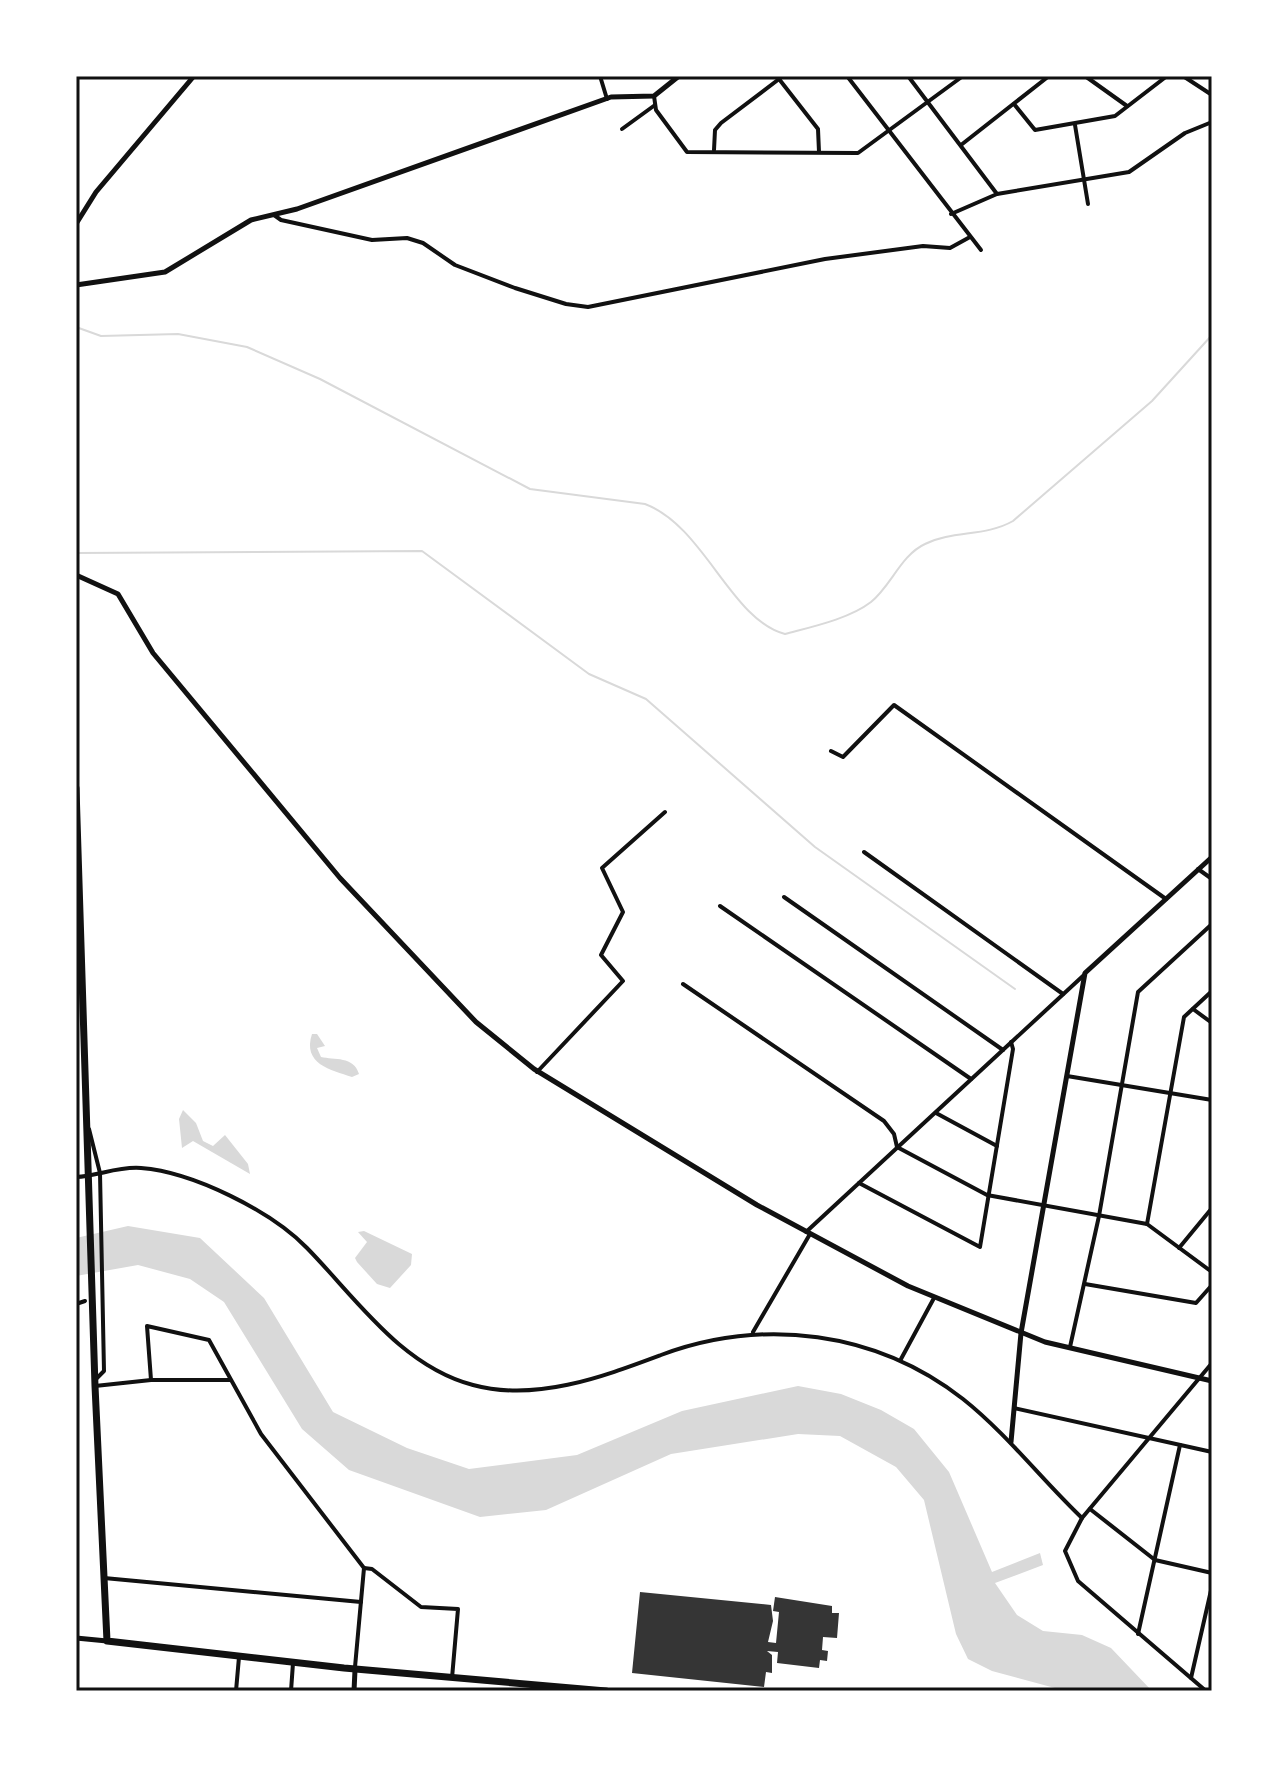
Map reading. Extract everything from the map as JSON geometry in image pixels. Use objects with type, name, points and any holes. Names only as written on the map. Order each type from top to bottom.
[{"type":"highway","points":[[76,788],[79,946],[102,1578],[107,1641],[514,1687],[606,1691]]},
{"type":"street","points":[[76,224],[96,192],[194,76]]},
{"type":"street","points":[[600,76],[607,99]]},
{"type":"street","points":[[76,285],[165,272],[251,220],[274,215],[607,99],[654,96],[679,76]]},
{"type":"street","points":[[847,76],[981,250]]},
{"type":"street","points":[[908,76],[997,194]]},
{"type":"street","points":[[654,96],[655,105],[687,152],[858,153],[963,76]]},
{"type":"street","points":[[961,145],[1049,76]]},
{"type":"street","points":[[1085,76],[1127,106]]},
{"type":"street","points":[[1014,104],[1035,130],[1075,125],[1115,116],[1167,76]]},
{"type":"street","points":[[1183,76],[1212,95]]},
{"type":"street","points":[[714,150],[715,130],[721,123],[781,77],[818,129],[819,152]]},
{"type":"street","points":[[622,129],[655,105]]},
{"type":"street","points":[[951,214],[997,194],[1129,172],[1185,133],[1212,122]]},
{"type":"street","points":[[1075,125],[1088,204]]},
{"type":"street","points":[[274,215],[281,220],[372,240],[407,238],[423,243],[455,265],[515,288],[566,304],[588,307],[825,259],[923,246],[950,248],[970,237]]},
{"type":"street","points":[[76,575],[118,594],[153,653],[336,873],[476,1022],[537,1072],[808,1233],[934,1298],[1021,1333],[1070,1348],[1212,1381]]},
{"type":"street","points":[[831,751],[843,757],[894,705],[1166,899]]},
{"type":"street","points":[[537,1072],[623,981],[601,955],[623,912],[602,868],[665,812]]},
{"type":"street","points":[[864,852],[1063,994]]},
{"type":"street","points":[[753,1332],[808,1233],[1212,857]]},
{"type":"street","points":[[1198,869],[1212,879]]},
{"type":"street","points":[[784,897],[1003,1050]]},
{"type":"street","points":[[720,906],[971,1079]]},
{"type":"street","points":[[1070,1348],[1099,1216],[1138,992],[1212,924]]},
{"type":"street","points":[[1011,1442],[1021,1333],[1085,973]]},
{"type":"street","points":[[683,984],[884,1121],[894,1134],[897,1147],[989,1195],[1147,1224],[1212,1272]]},
{"type":"street","points":[[1147,1224],[1184,1017],[1212,991]]},
{"type":"street","points":[[1193,1009],[1212,1023]]},
{"type":"street","points":[[859,1183],[980,1247],[1013,1049],[1011,1042]]},
{"type":"street","points":[[1067,1076],[1212,1100]]},
{"type":"street","points":[[935,1112],[997,1146]]},
{"type":"street","points":[[87,1119],[100,1173],[104,1371],[96,1382]]},
{"type":"street","points":[[76,1177],[144,1168],[215,1189],[277,1221],[394,1340],[417,1357],[472,1385],[529,1389],[566,1386],[715,1339],[753,1332],[832,1340],[901,1360],[965,1400],[1011,1442],[1041,1479],[1082,1518]]},
{"type":"street","points":[[1179,1248],[1212,1208]]},
{"type":"street","points":[[1084,1284],[1196,1303],[1212,1285]]},
{"type":"street","points":[[901,1360],[934,1298]]},
{"type":"street","points":[[76,1304],[85,1301]]},
{"type":"street","points":[[151,1380],[147,1326],[209,1340],[268,1444],[364,1568],[354,1691]]},
{"type":"street","points":[[1206,1691],[1078,1581],[1065,1551],[1082,1518],[1212,1363]]},
{"type":"street","points":[[96,1382],[230,1380]]},
{"type":"street","points":[[1014,1408],[1212,1452]]},
{"type":"street","points":[[1138,1634],[1180,1445]]},
{"type":"street","points":[[1090,1509],[1155,1560],[1212,1573]]},
{"type":"street","points":[[364,1568],[372,1569],[421,1607],[458,1609],[452,1678]]},
{"type":"street","points":[[102,1578],[361,1602]]},
{"type":"street","points":[[1191,1678],[1212,1586]]},
{"type":"street","points":[[76,1638],[107,1641]]},
{"type":"street","points":[[236,1691],[239,1655]]},
{"type":"street","points":[[291,1691],[294,1661]]},
{"type":"shaded area","points":[[312,1034],[317,1034],[325,1046],[317,1048],[321,1057],[353,1064],[359,1074],[352,1077],[320,1064],[311,1052]]},
{"type":"shaded area","points":[[183,1110],[196,1123],[203,1141],[213,1146],[225,1135],[248,1164],[250,1174],[193,1141],[182,1148],[179,1119]]},
{"type":"shaded area","points":[[128,1226],[200,1238],[264,1298],[333,1412],[407,1448],[469,1469],[577,1455],[682,1411],[798,1386],[841,1394],[881,1410],[914,1429],[949,1472],[992,1572],[1040,1553],[1043,1565],[995,1583],[1017,1615],[1043,1631],[1082,1635],[1111,1648],[1152,1691],[1066,1691],[992,1671],[968,1659],[956,1634],[924,1500],[896,1467],[840,1436],[798,1434],[671,1454],[546,1510],[480,1517],[349,1470],[302,1429],[224,1302],[190,1279],[138,1265],[76,1276],[76,1238]]},
{"type":"shaded area","points":[[364,1231],[412,1254],[411,1265],[390,1288],[377,1284],[355,1258],[367,1242],[358,1232]]},
{"type":"building","points":[[640,1592],[771,1605],[773,1621],[768,1642],[776,1643],[779,1612],[773,1611],[775,1597],[832,1606],[832,1613],[839,1613],[837,1638],[823,1637],[822,1650],[828,1651],[827,1661],[820,1660],[819,1668],[777,1663],[778,1652],[767,1651],[772,1655],[772,1673],[766,1672],[764,1687],[632,1673]]},
{"type":"waterway","points":[[76,327],[101,336],[178,334],[247,347],[320,379],[530,489],[645,504],[666,515],[684,532],[749,611],[766,625],[785,634],[830,622],[862,608],[878,595],[909,555],[925,544],[1013,521],[1152,401],[1212,335]]},
{"type":"waterway","points":[[76,553],[422,551],[589,674],[646,699],[815,847],[1015,989]]}]
